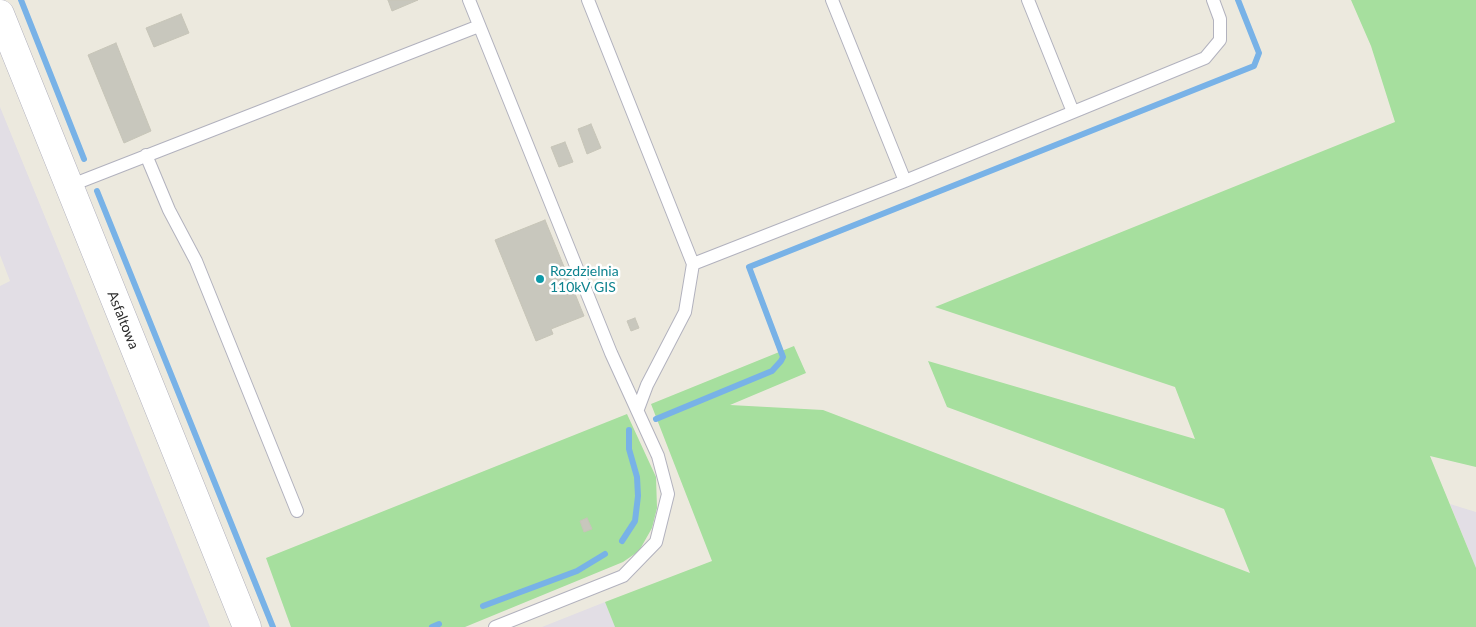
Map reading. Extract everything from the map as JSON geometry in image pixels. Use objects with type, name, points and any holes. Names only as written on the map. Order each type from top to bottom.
[{"type":"street","name":"Asfaltowa","points":[[0,14],[246,627]]},
{"type":"lane","points":[[469,0],[611,353],[658,456],[668,494],[656,542],[623,576],[494,627]]},
{"type":"lane","points":[[588,0],[693,264],[685,312],[647,385],[638,410]]},
{"type":"lane","points":[[832,0],[905,181]]},
{"type":"lane","points":[[1028,0],[1073,112]]},
{"type":"lane","points":[[693,264],[905,181],[1205,58],[1220,40],[1220,19],[1212,0]]},
{"type":"lane","points":[[69,186],[479,26]]},
{"type":"lane","points":[[146,155],[169,210],[196,261],[297,511]]},
{"type":"shaded area","points":[[0,107],[210,627],[0,627],[0,286],[10,281],[0,255]]},
{"type":"shaded area","points":[[1450,504],[1476,512],[1476,568]]},
{"type":"shaded area","points":[[605,602],[615,627],[542,627]]},
{"type":"green space","points":[[1351,0],[1476,0],[1476,467],[1430,456],[1476,568],[1476,627],[615,627],[605,602],[712,561],[651,404],[794,346],[806,373],[730,405],[823,410],[1250,573],[1224,509],[947,407],[928,361],[1195,439],[1175,387],[935,307],[1395,122],[1371,46]]},
{"type":"green space","points":[[627,414],[656,477],[657,508],[652,528],[639,551],[623,562],[465,627],[291,627],[266,558]]},
{"type":"building","points":[[388,0],[418,0],[392,11]]},
{"type":"building","points":[[181,14],[189,33],[154,47],[146,28]]},
{"type":"building","points":[[116,43],[151,131],[124,143],[88,55]]},
{"type":"building","points":[[591,124],[601,148],[587,154],[578,129]]},
{"type":"building","points":[[565,142],[573,162],[559,167],[551,147]]},
{"type":"building","name":"Rozdzielnia 110kV GIS","points":[[545,220],[584,316],[551,329],[553,334],[536,341],[495,240]]},
{"type":"building","points":[[635,318],[639,328],[631,331],[627,321]]},
{"type":"building","points":[[587,518],[592,529],[584,532],[580,521]]},
{"type":"waterway","points":[[21,0],[84,159]]},
{"type":"waterway","points":[[656,419],[772,371],[781,361],[783,357],[749,267],[1254,66],[1259,53],[1238,0]]},
{"type":"waterway","points":[[97,191],[273,627]]},
{"type":"waterway","points":[[622,541],[635,521],[638,496],[637,477],[629,449],[629,430]]},
{"type":"waterway","points":[[483,606],[577,571],[605,554]]},
{"type":"waterway","points":[[432,627],[439,624]]},
{"type":"place","name":"Rozdzielnia 110kV GIS","points":[[540,279]]}]
